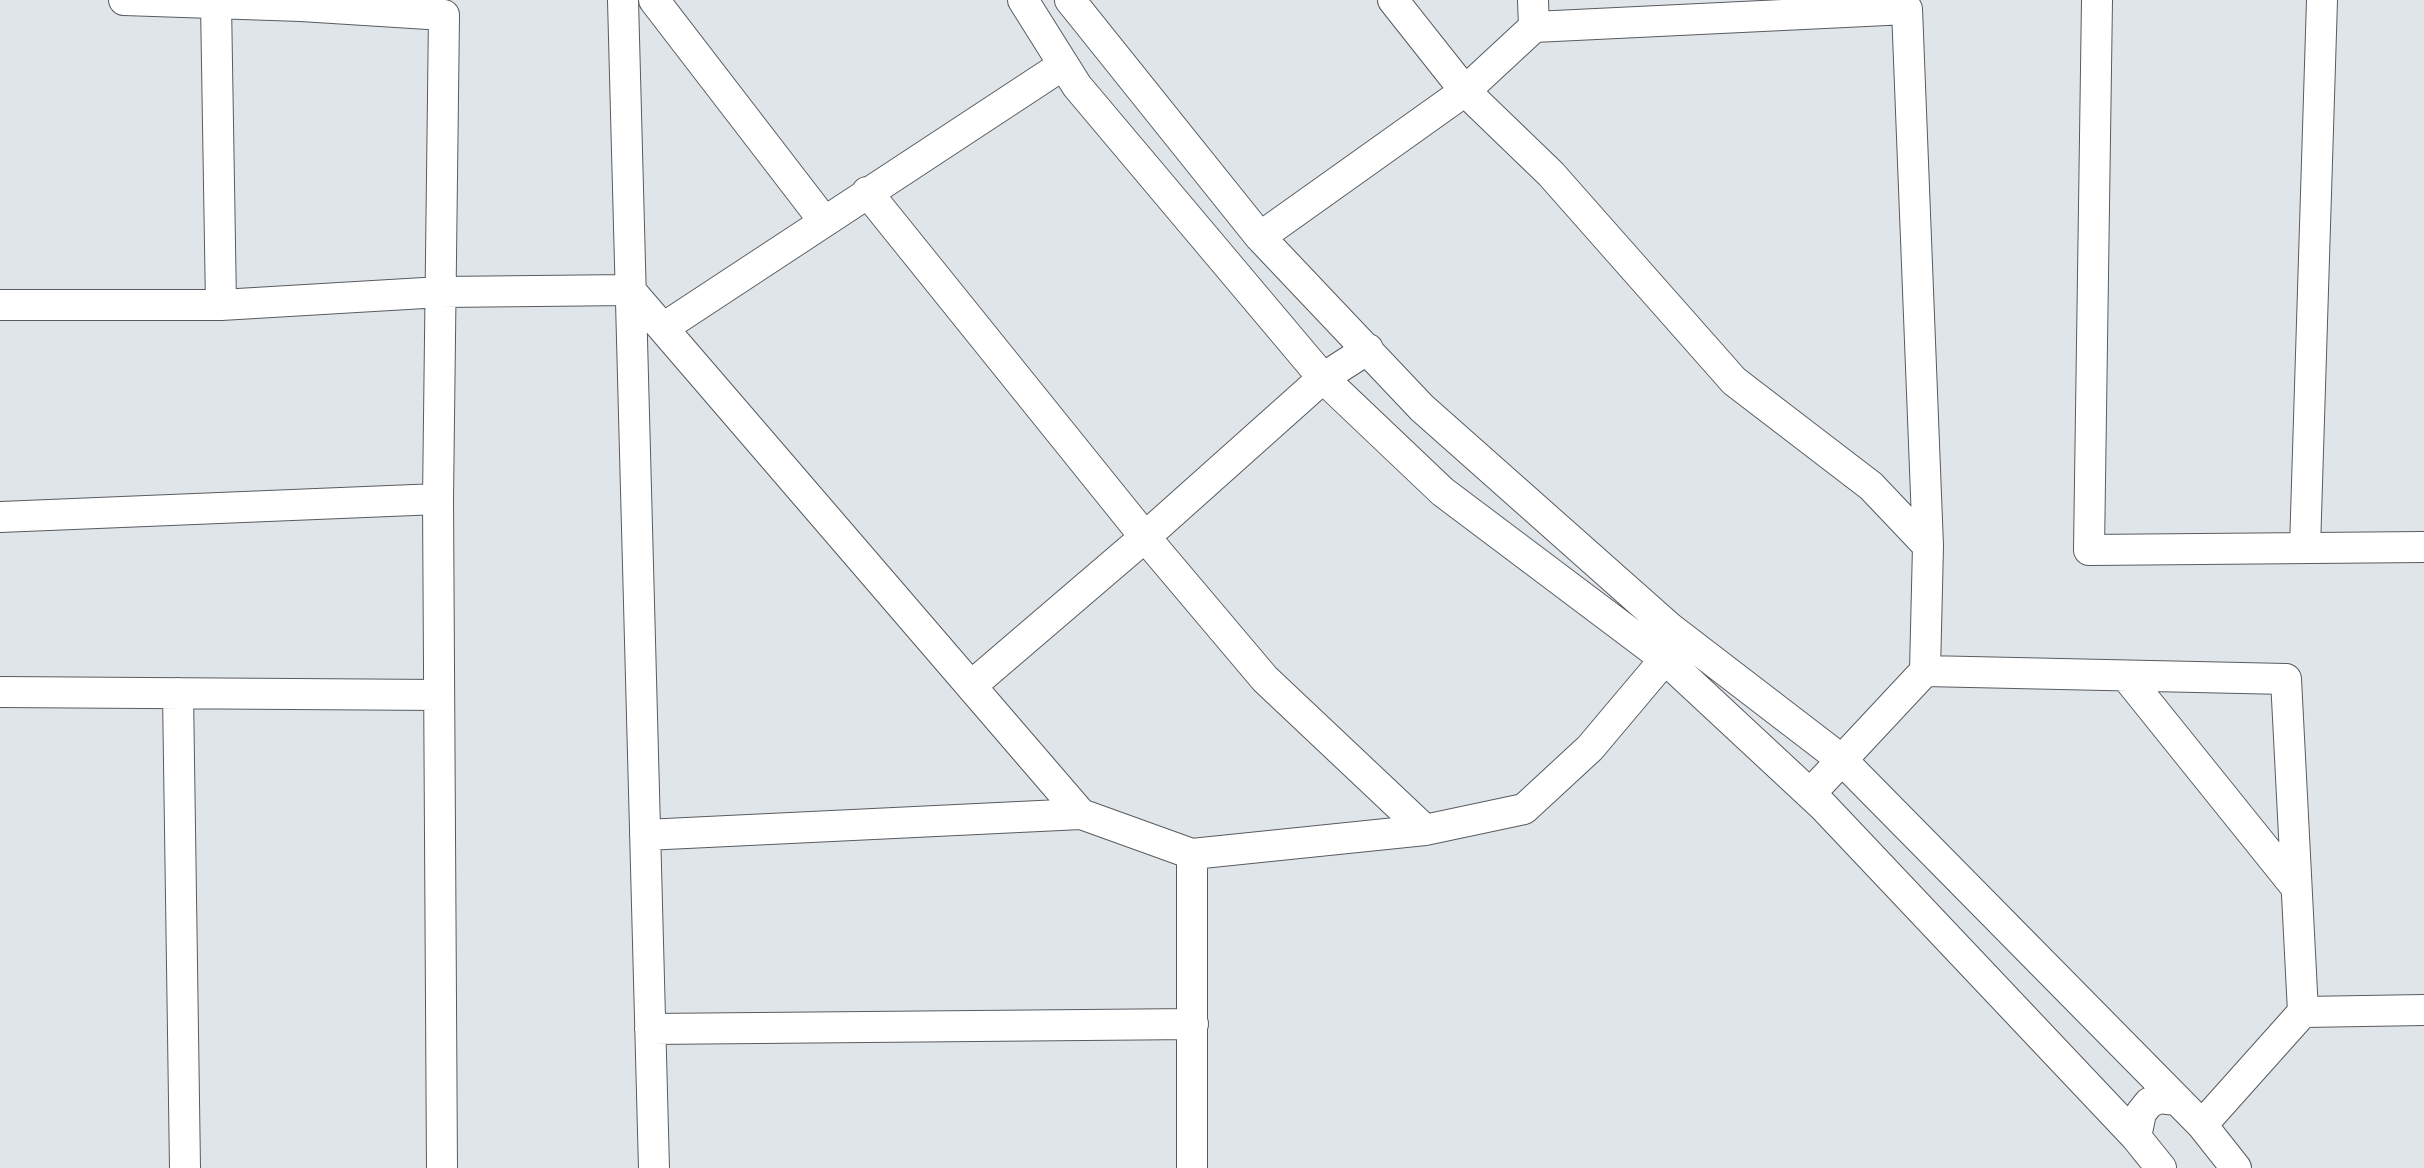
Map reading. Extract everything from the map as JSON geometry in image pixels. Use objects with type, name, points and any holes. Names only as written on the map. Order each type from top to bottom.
[{"type":"street","points":[[124,0],[301,3],[444,15],[438,499],[442,1168]]},
{"type":"street","points":[[623,0],[654,1168]]},
{"type":"street","points":[[654,0],[824,221]]},
{"type":"street","points":[[1023,0],[1077,86],[1323,378],[1443,492],[1665,659],[1810,794],[2136,1137],[2156,1166]]},
{"type":"street","points":[[1070,0],[1260,237],[1422,408],[1670,628],[1842,760],[2202,1125],[2231,1165]]},
{"type":"street","points":[[1393,0],[1465,91],[1551,174],[1734,381],[1871,486],[1928,546]]},
{"type":"street","points":[[2097,0],[2090,550],[2424,547]]},
{"type":"street","points":[[2305,548],[2322,0]]},
{"type":"street","points":[[216,3],[221,305]]},
{"type":"street","points":[[1260,237],[1465,91],[1534,14],[1906,9],[1928,546],[1925,670],[1810,794]]},
{"type":"street","points":[[663,328],[1063,65]]},
{"type":"street","points":[[867,192],[1145,537],[1265,679],[1425,830]]},
{"type":"street","points":[[0,304],[221,305],[441,292],[630,290],[1081,814]]},
{"type":"street","points":[[971,686],[1145,537],[1323,378],[1368,349]]},
{"type":"street","points":[[0,517],[438,499]]},
{"type":"street","points":[[645,836],[1081,814],[1192,854],[1425,830],[1524,808],[1590,748],[1665,659]]},
{"type":"street","points":[[1925,670],[2286,680],[2303,1012],[2202,1125]]},
{"type":"street","points":[[2126,676],[2295,886]]},
{"type":"street","points":[[0,692],[439,695]]},
{"type":"street","points":[[178,693],[185,1168]]},
{"type":"street","points":[[1192,854],[1192,1168]]},
{"type":"street","points":[[2303,1012],[2424,1010]]},
{"type":"street","points":[[650,1029],[1193,1024]]},
{"type":"street","points":[[2136,1137],[2141,1113],[2149,1103],[2160,1098],[2177,1100]]}]
